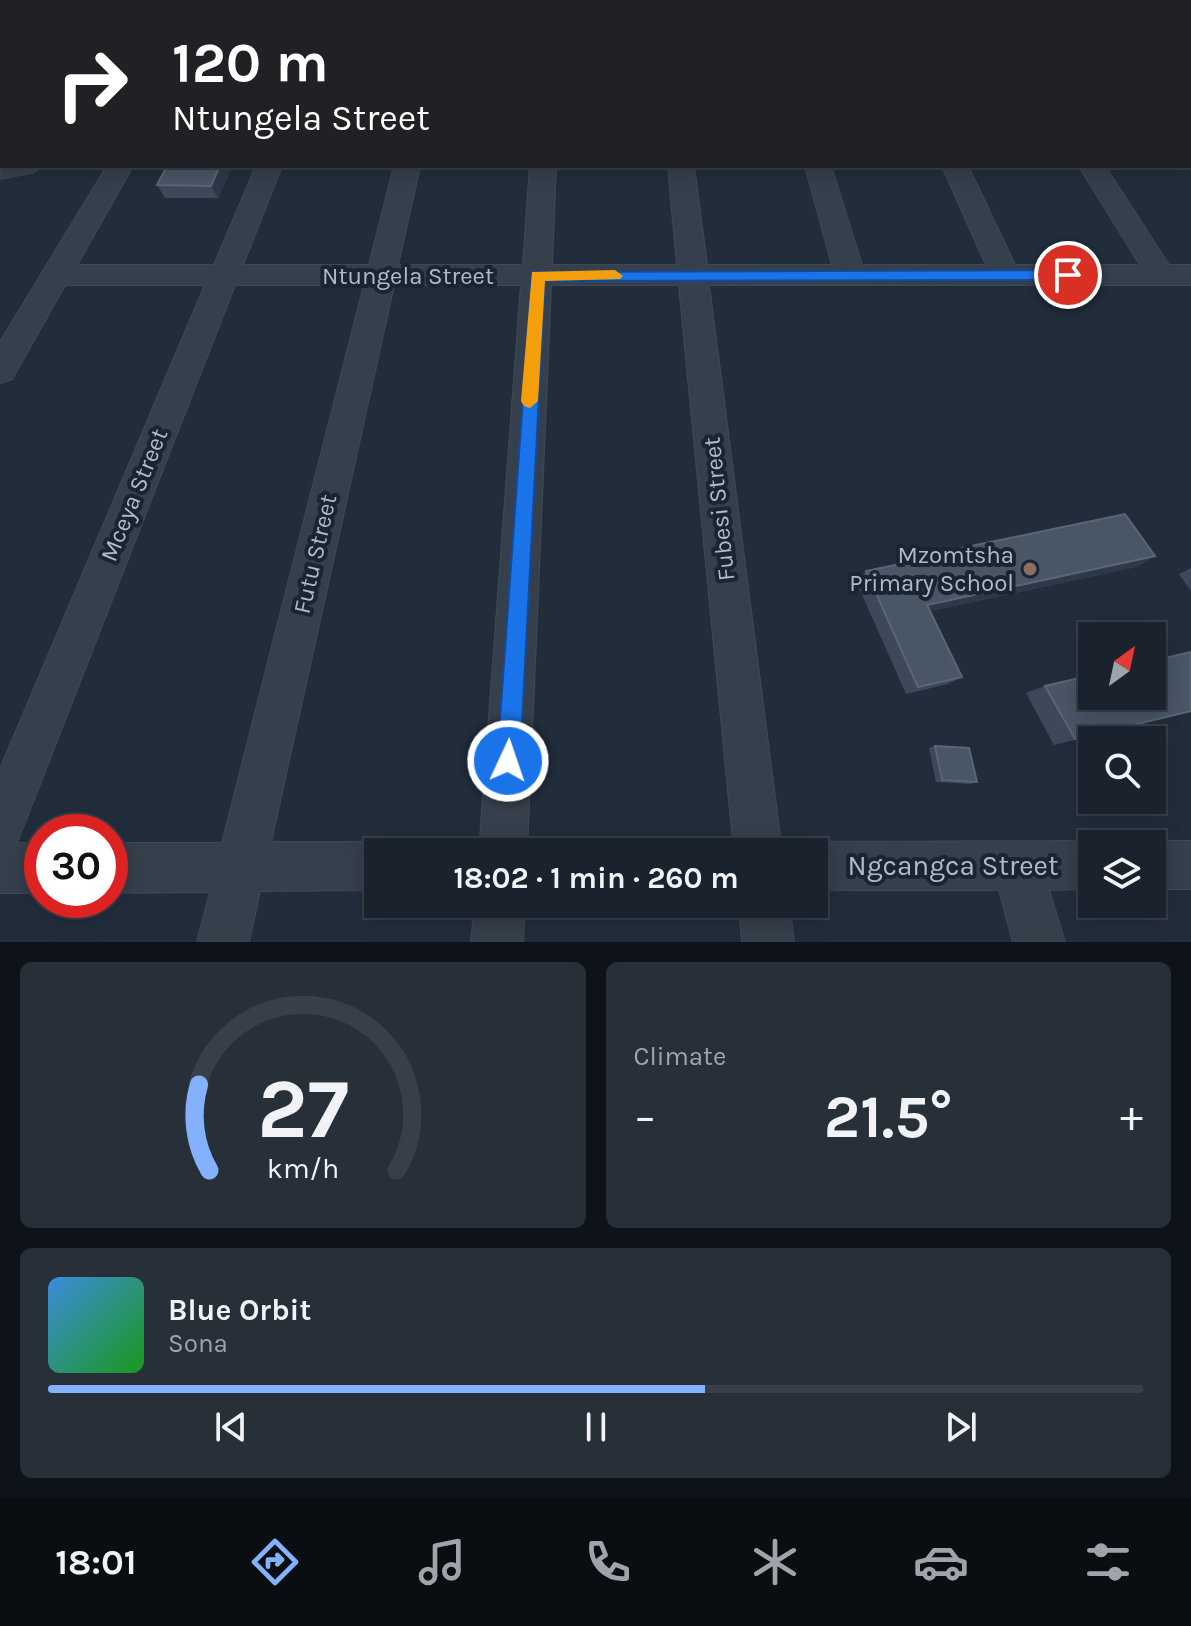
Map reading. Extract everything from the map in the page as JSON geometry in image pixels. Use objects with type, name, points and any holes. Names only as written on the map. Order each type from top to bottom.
[{"type":"street","points":[[0,370],[119,168]]},
{"type":"street","name":"Mceya Street","points":[[0,825],[268,168]]},
{"type":"street","name":"Futu Street","points":[[223,942],[407,168]]},
{"type":"street","points":[[504,838],[543,168]]},
{"type":"street","name":"Fubesi Street","points":[[681,168],[756,838]]},
{"type":"street","points":[[819,168],[850,275]]},
{"type":"street","points":[[956,168],[1005,275]]},
{"type":"street","points":[[1093,168],[1161,275]]},
{"type":"street","name":"Ntungela Street","points":[[57,275],[1191,275]]},
{"type":"street","points":[[1017,865],[1039,942]]},
{"type":"street","name":"Ngcangca Street","points":[[828,866],[1078,865]]},
{"type":"street","points":[[1166,865],[1191,865]]},
{"type":"street","points":[[128,868],[364,866]]},
{"type":"street","points":[[0,868],[24,868]]},
{"type":"street","points":[[497,942],[499,918]]},
{"type":"street","points":[[765,918],[768,942]]},
{"type":"building","points":[[166,168],[219,168],[211,186],[157,185]]},
{"type":"building","points":[[1125,514],[1155,556],[927,605],[962,677],[918,687],[866,571]]},
{"type":"building","points":[[1191,652],[1191,711],[1129,726],[1078,726],[1078,738],[1075,739],[1045,686],[1078,678],[1078,710],[1166,710],[1166,658]]},
{"type":"building","points":[[935,746],[969,748],[977,782],[942,780]]},
{"type":"slow traffic","points":[[530,401],[537,276],[615,276]]},
{"type":"place","name":"Mzomtsha Primary School","points":[[1030,569]]},
{"type":"route","points":[[508,761],[537,276],[1068,275]]}]
